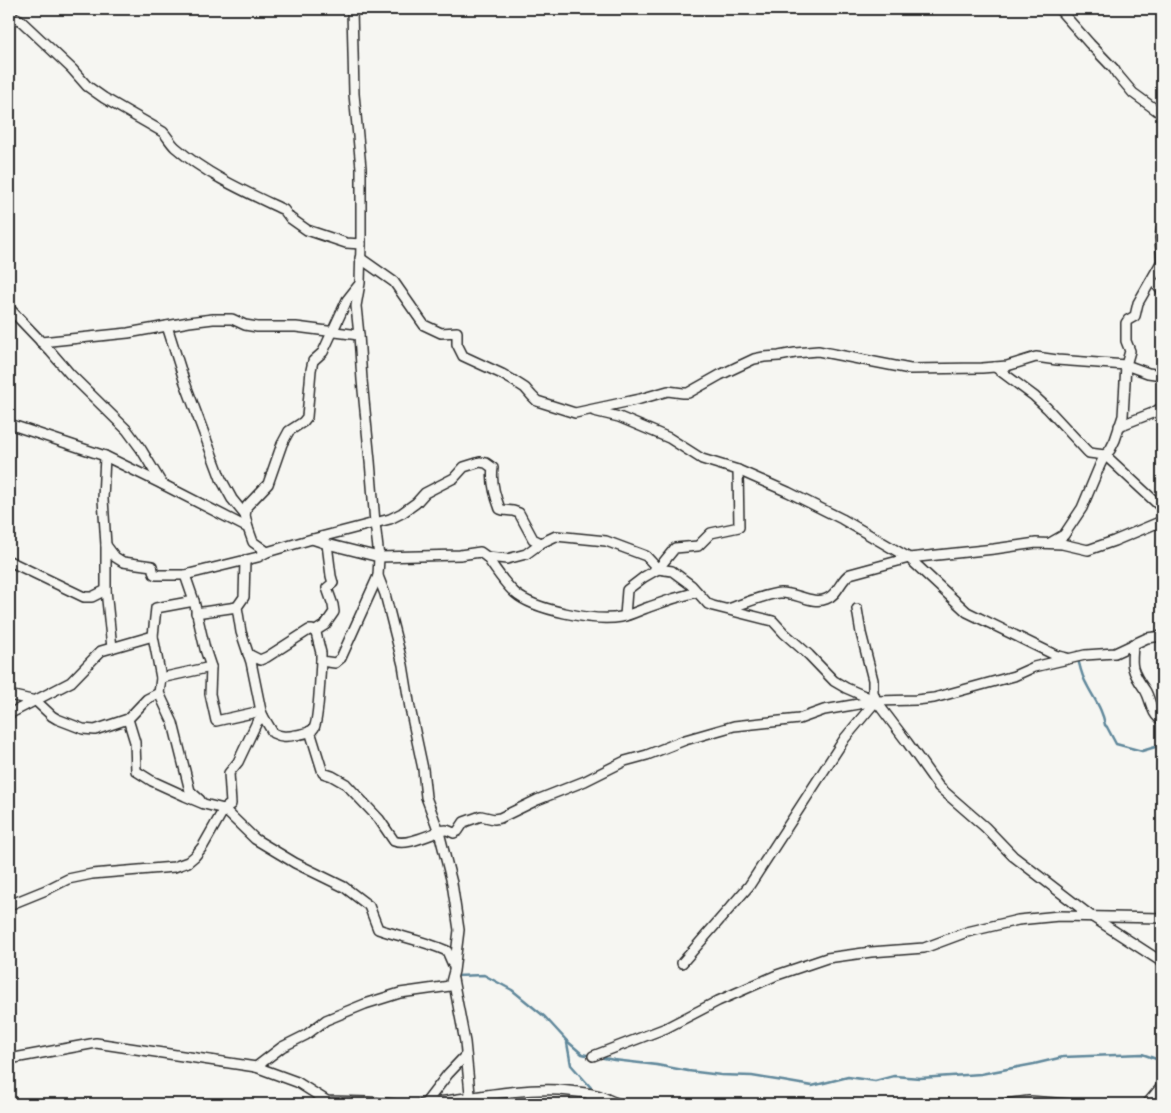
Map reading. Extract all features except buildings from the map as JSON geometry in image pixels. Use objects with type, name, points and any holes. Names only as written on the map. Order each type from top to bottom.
[{"type":"street","points":[[321,661],[335,663],[341,658],[378,576],[380,557],[375,523],[356,303],[360,283],[361,168],[354,94],[352,9]]},
{"type":"street","points":[[1059,9],[1114,69],[1133,93],[1162,116]]},
{"type":"street","points":[[9,15],[20,20],[72,69],[87,86],[163,132],[176,147],[215,176],[284,210],[290,218],[307,230],[346,243],[361,244]]},
{"type":"street","points":[[1050,543],[1064,535],[1082,508],[1100,465],[1110,450],[1123,416],[1126,365],[1130,352],[1126,341],[1126,323],[1135,316],[1138,303],[1162,262],[1160,238],[1162,226]]},
{"type":"street","points":[[360,258],[394,282],[424,325],[441,333],[457,332],[457,344],[462,356],[514,381],[525,388],[537,401],[575,414],[668,391],[688,393],[754,359],[795,353],[818,352],[910,369],[1007,366],[1034,357],[1126,365],[1148,373],[1162,375]]},
{"type":"street","points":[[1152,280],[1162,291]]},
{"type":"street","points":[[267,552],[253,542],[245,516],[245,509],[248,503],[270,482],[282,444],[289,431],[306,420],[313,361],[323,352],[347,300],[360,283]]},
{"type":"street","points":[[9,308],[127,430],[162,484]]},
{"type":"street","points":[[41,342],[128,332],[197,321],[227,319],[257,327],[311,328],[359,335]]},
{"type":"street","points":[[167,326],[184,380],[220,479],[245,516]]},
{"type":"street","points":[[994,367],[1034,396],[1086,450],[1090,453],[1105,455],[1162,508]]},
{"type":"street","points":[[1119,426],[1155,412],[1162,407]]},
{"type":"street","points":[[591,411],[619,417],[669,438],[702,460],[738,470],[842,518],[909,558],[967,612],[1055,655],[1070,658]]},
{"type":"street","points":[[9,424],[105,456],[248,528]]},
{"type":"street","points":[[105,456],[103,499],[106,590],[112,648]]},
{"type":"street","points":[[106,545],[115,557],[123,562],[152,566],[154,574],[185,575],[258,557],[267,552],[312,539],[390,519],[416,503],[425,493],[454,478],[464,467],[480,462],[486,463],[493,468],[494,487],[500,509],[514,510],[519,513],[533,539],[541,543]]},
{"type":"street","points":[[626,616],[627,590],[658,569],[675,548],[698,546],[711,532],[739,527],[738,470]]},
{"type":"street","points":[[728,610],[768,595],[779,593],[795,594],[816,601],[824,600],[833,595],[850,574],[909,558],[1032,543],[1062,544],[1085,550],[1162,521]]},
{"type":"street","points":[[487,557],[516,558],[556,536],[606,541],[646,556],[658,569],[672,571],[708,604],[773,620],[834,681],[876,701]]},
{"type":"street","points":[[312,539],[380,557],[460,555],[480,552],[487,557],[514,592],[528,601],[573,615],[616,618],[697,592]]},
{"type":"street","points":[[316,633],[334,612],[327,588],[333,583],[327,544]]},
{"type":"street","points":[[245,560],[244,597],[237,607],[241,632],[262,714],[275,735],[286,737],[310,731],[314,728],[317,716],[321,661],[316,633],[309,630],[260,660],[248,654]]},
{"type":"street","points":[[9,561],[84,597],[92,597],[106,590]]},
{"type":"street","points":[[185,575],[194,601],[211,667],[210,694],[216,721],[262,714]]},
{"type":"street","points":[[256,1067],[282,1047],[306,1035],[326,1020],[400,993],[450,986],[459,930],[452,883],[439,832],[426,797],[403,665],[385,594],[378,576]]},
{"type":"street","points":[[194,601],[156,608],[153,636],[161,678],[159,693],[173,723],[190,791],[204,804]]},
{"type":"street","points":[[196,613],[237,607]]},
{"type":"street","points":[[857,609],[873,680],[872,692],[876,701],[939,787],[985,827],[1013,856],[1091,916],[1162,962]]},
{"type":"street","points":[[9,714],[72,682],[101,651],[153,636]]},
{"type":"street","points":[[310,731],[323,773],[346,784],[379,819],[394,841],[398,843],[419,839],[446,830],[454,833],[464,822],[482,816],[500,818],[536,800],[585,781],[622,763],[685,740],[734,726],[799,719],[824,710],[876,701],[934,698],[1070,658],[1115,653],[1150,636],[1162,636]]},
{"type":"street","points":[[1133,644],[1132,667],[1145,690],[1154,712],[1162,720]]},
{"type":"street","points":[[161,678],[211,667]]},
{"type":"street","points":[[9,695],[36,701],[57,719],[83,729],[95,730],[128,718],[147,699],[159,693]]},
{"type":"street","points":[[682,963],[749,886],[845,738],[876,701]]},
{"type":"street","points":[[9,905],[68,879],[92,874],[174,867],[188,862],[203,846],[224,809],[230,804],[229,773],[238,762],[262,714]]},
{"type":"street","points":[[128,718],[135,742],[136,771],[152,781],[204,804],[224,809],[255,839],[295,863],[344,887],[369,906],[378,929],[403,938],[431,944],[447,951],[453,972],[465,1042],[470,1101]]},
{"type":"street","points":[[593,1056],[666,1028],[718,1000],[776,975],[827,958],[870,952],[924,948],[967,932],[1018,920],[1059,916],[1162,918]]},
{"type":"street","points":[[9,1059],[96,1043],[256,1067],[297,1082],[327,1101],[392,1104]]},
{"type":"street","points":[[424,1104],[466,1055]]},
{"type":"street","points":[[1147,1104],[1162,1086],[1162,1080]]},
{"type":"street","points":[[424,1104],[470,1101],[517,1091],[559,1090],[590,1094],[622,1104]]},
{"type":"street","points":[[590,1094],[594,1104]]},
{"type":"street","points":[[1004,1104],[1029,1101],[1069,1104]]},
{"type":"waterway","points":[[1078,659],[1084,679],[1116,744],[1142,751],[1162,745]]},
{"type":"waterway","points":[[455,976],[484,975],[512,990],[545,1017],[582,1054],[591,1056]]},
{"type":"waterway","points":[[567,1043],[571,1065],[594,1091]]},
{"type":"waterway","points":[[599,1057],[688,1071],[752,1076],[812,1086],[848,1077],[875,1081],[894,1076],[920,1078],[981,1074],[1063,1057],[1142,1054],[1162,1061]]}]
